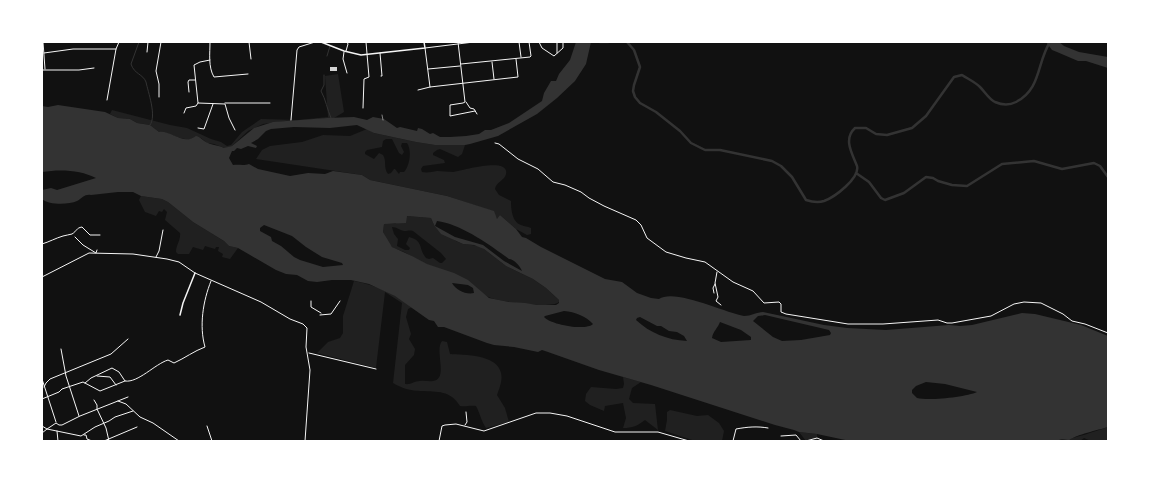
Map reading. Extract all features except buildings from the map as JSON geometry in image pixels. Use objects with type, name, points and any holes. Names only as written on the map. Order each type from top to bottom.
[{"type":"street","points":[[43,42],[45,70]]},
{"type":"street","points":[[107,100],[116,49],[119,42]]},
{"type":"street","points":[[147,52],[148,42]]},
{"type":"street","points":[[159,97],[159,84],[156,71],[161,42]]},
{"type":"street","points":[[210,42],[210,60],[213,76],[215,78],[248,74]]},
{"type":"street","points":[[249,42],[251,59]]},
{"type":"street","points":[[291,120],[297,50],[300,47],[315,42]]},
{"type":"street","points":[[321,42],[356,55],[367,55],[474,42]]},
{"type":"street","points":[[347,42],[348,44],[342,56],[347,73]]},
{"type":"street","points":[[363,108],[364,79],[369,77],[366,42]]},
{"type":"street","points":[[424,42],[430,87]]},
{"type":"street","points":[[519,42],[521,58]]},
{"type":"street","points":[[428,69],[531,56],[529,42]]},
{"type":"street","points":[[539,42],[542,48],[554,56],[563,48],[563,42]]},
{"type":"street","points":[[557,42],[558,53]]},
{"type":"street","points":[[458,43],[465,102],[469,107],[474,109],[477,114]]},
{"type":"street","points":[[44,53],[73,49],[116,49]]},
{"type":"street","points":[[380,53],[382,76],[380,76]]},
{"type":"street","points":[[418,90],[430,87],[518,77],[516,59]]},
{"type":"street","points":[[198,103],[194,64],[210,60]]},
{"type":"street","points":[[492,62],[494,80]]},
{"type":"street","points":[[42,70],[78,70],[94,68]]},
{"type":"street","points":[[189,92],[187,87],[189,80],[195,80]]},
{"type":"street","points":[[465,102],[450,105],[450,116],[475,111]]},
{"type":"street","points":[[184,113],[185,109],[196,106],[198,103],[270,103]]},
{"type":"street","points":[[198,128],[205,128],[214,103]]},
{"type":"street","points":[[224,103],[235,130]]},
{"type":"street","points":[[495,143],[499,144],[518,159],[538,169],[553,182],[565,185],[581,192],[609,209],[636,220],[647,238],[666,252],[686,258],[700,260],[732,282],[752,291],[764,303],[779,302],[783,313],[848,324],[874,325],[938,320],[946,323],[952,323],[991,316],[1014,304],[1024,302],[1040,303],[1063,314],[1072,321],[1085,324],[1108,334]]},
{"type":"street","points":[[42,244],[61,236],[72,234],[77,228],[80,227],[82,227],[90,235],[100,235]]},
{"type":"street","points":[[155,258],[159,251],[163,230]]},
{"type":"street","points":[[75,237],[96,253]]},
{"type":"street","points":[[42,277],[82,256],[96,253],[133,254],[167,259],[179,262],[195,273],[261,302],[290,319],[303,324],[307,328],[306,347],[310,370],[305,441]]},
{"type":"street","points":[[714,293],[713,288],[718,271]]},
{"type":"street","points":[[180,315],[183,303],[195,273]]},
{"type":"street","points":[[42,399],[59,392],[62,389],[80,383],[85,383],[100,391],[125,381],[131,381],[148,372],[161,362],[168,360],[174,363],[205,347],[203,340],[202,317],[211,281]]},
{"type":"street","points":[[715,283],[718,296],[716,301],[721,305]]},
{"type":"street","points":[[311,301],[311,306],[321,313]]},
{"type":"street","points":[[320,315],[331,314],[340,301]]},
{"type":"street","points":[[44,387],[50,380],[111,354],[128,339]]},
{"type":"street","points":[[61,349],[66,373],[80,416]]},
{"type":"street","points":[[308,353],[376,369]]},
{"type":"street","points":[[85,383],[91,378],[112,368],[119,372],[125,381]]},
{"type":"street","points":[[96,376],[110,377],[116,384]]},
{"type":"street","points":[[42,379],[56,423]]},
{"type":"street","points":[[56,423],[62,425],[80,416],[128,397]]},
{"type":"street","points":[[94,400],[110,441]]},
{"type":"street","points":[[118,401],[126,404],[140,417],[153,423],[179,441]]},
{"type":"street","points":[[42,426],[47,429],[78,436],[84,435],[95,426],[104,424],[115,417],[133,412]]},
{"type":"street","points":[[465,426],[467,422],[466,412]]},
{"type":"street","points":[[439,441],[442,426],[445,425],[456,424],[484,431],[536,413],[550,413],[567,416],[615,432],[658,432],[689,441]]},
{"type":"street","points":[[42,433],[56,423]]},
{"type":"street","points":[[207,426],[212,441]]},
{"type":"street","points":[[733,441],[736,429],[738,428],[757,426],[768,428]]},
{"type":"street","points":[[104,441],[137,427]]},
{"type":"street","points":[[57,431],[58,441]]},
{"type":"street","points":[[84,435],[86,435],[87,439],[92,441]]},
{"type":"street","points":[[781,436],[796,435],[801,441]]},
{"type":"street","points":[[806,441],[817,438],[824,441]]},
{"type":"path","points":[[382,115],[383,120]]},
{"type":"shaded area","points":[[576,42],[591,42],[586,64],[575,81],[537,114],[498,136],[465,145],[435,145],[374,133],[357,125],[330,128],[294,127],[271,129],[266,131],[258,139],[251,143],[257,146],[256,148],[248,146],[241,149],[237,148],[232,151],[229,158],[233,165],[249,164],[258,169],[290,176],[308,173],[325,174],[333,171],[362,175],[370,180],[447,196],[494,211],[497,219],[500,215],[516,229],[522,237],[605,279],[622,282],[637,293],[651,298],[659,299],[666,296],[676,296],[744,316],[763,312],[824,325],[847,328],[886,330],[949,325],[972,325],[1022,313],[1035,314],[1081,325],[1108,336],[1108,427],[1082,434],[1069,440],[1062,439],[1056,441],[850,441],[799,432],[599,370],[542,350],[538,352],[494,345],[444,327],[438,327],[434,321],[429,320],[395,296],[369,284],[351,280],[317,282],[308,281],[297,275],[286,274],[276,270],[238,248],[229,246],[224,241],[193,222],[162,199],[141,196],[133,192],[118,192],[87,195],[77,201],[64,204],[49,202],[42,199],[42,190],[51,188],[57,190],[96,178],[84,173],[70,171],[42,172],[42,106],[48,107],[58,105],[105,112],[118,118],[130,119],[137,123],[150,125],[159,132],[168,133],[182,139],[191,139],[196,136],[208,143],[224,148],[232,146],[254,128],[273,122],[327,118],[354,117],[367,120],[373,117],[384,119],[397,128],[400,127],[417,131],[418,128],[440,137],[466,136],[479,134],[485,130],[491,130],[509,123],[542,101],[544,93],[551,81],[556,81],[559,74],[570,60]],"holes":[[[407,216],[431,218],[441,234],[463,244],[474,245],[484,249],[506,266],[533,279],[546,288],[559,300],[559,303],[556,305],[537,305],[489,298],[468,280],[454,273],[427,264],[392,247],[383,232],[384,224],[406,223]],[[437,221],[456,226],[475,236],[509,259],[515,261],[522,271],[504,261],[483,245],[455,237],[435,226]],[[264,225],[292,236],[322,257],[342,263],[343,265],[323,267],[300,260],[272,241],[271,237],[260,231],[260,228]],[[452,283],[468,285],[473,288],[474,293],[465,293],[456,288]],[[564,311],[576,313],[593,324],[583,327],[568,326],[561,325],[544,317]],[[765,315],[829,330],[831,333],[830,335],[801,340],[782,341],[773,337],[753,321],[758,316]],[[640,317],[669,331],[677,332],[684,336],[687,341],[659,335],[647,329],[636,320]],[[720,322],[741,330],[751,337],[751,340],[721,342],[712,338],[713,333]],[[926,382],[945,384],[977,392],[956,397],[938,399],[917,398],[912,393],[912,390],[916,386]]]},
{"type":"shaded area","points":[[1046,42],[1059,42],[1064,46],[1079,52],[1108,57],[1108,68],[1086,61],[1078,61],[1052,50]]},
{"type":"shaded area","points":[[338,74],[344,112],[334,118],[263,124],[248,131],[232,146],[227,148],[207,143],[201,138],[185,139],[159,132],[150,125],[137,123],[130,119],[118,118],[110,114],[112,110],[187,128],[227,146],[231,145],[242,132],[261,119],[298,120],[328,117],[325,76]]},
{"type":"shaded area","points":[[367,129],[374,133],[416,142],[435,145],[465,145],[462,154],[458,157],[440,149],[437,150],[433,153],[433,155],[444,160],[445,163],[423,166],[421,169],[422,172],[453,172],[474,167],[493,165],[500,166],[505,169],[506,174],[495,189],[499,195],[511,201],[514,218],[521,225],[531,228],[531,234],[527,235],[516,229],[500,215],[497,219],[492,211],[447,196],[370,180],[362,175],[256,159],[262,150],[270,146],[302,142],[323,135],[350,136]],"holes":[[[386,139],[392,139],[399,153],[402,155],[404,152],[401,146],[402,143],[407,143],[409,146],[410,158],[408,166],[404,172],[400,172],[399,174],[395,169],[388,174],[383,155],[379,153],[374,159],[365,154],[367,150],[382,147],[383,141]]]},
{"type":"shaded area","points":[[141,196],[162,199],[168,202],[193,222],[224,241],[229,246],[238,248],[230,259],[222,257],[223,254],[218,251],[219,247],[216,247],[215,249],[205,246],[203,250],[193,247],[189,254],[178,254],[176,249],[180,238],[180,233],[165,220],[167,212],[164,209],[162,212],[159,211],[156,216],[145,212],[139,200]]},
{"type":"shaded area","points":[[407,216],[431,218],[434,225],[456,241],[463,244],[479,246],[506,266],[533,279],[546,288],[559,300],[559,302],[555,304],[537,305],[497,300],[487,297],[464,279],[428,265],[391,246],[383,232],[384,223],[395,224]],"holes":[[[392,227],[404,231],[413,231],[441,253],[446,259],[440,263],[433,258],[426,258],[419,243],[409,237],[406,244],[410,248],[409,250],[405,250],[397,246],[398,239],[394,234]]]},
{"type":"shaded area","points":[[354,281],[385,291],[412,307],[408,309],[406,317],[411,334],[409,339],[415,349],[414,355],[405,365],[405,384],[438,379],[441,370],[439,351],[440,346],[442,341],[447,342],[450,354],[471,355],[487,359],[498,367],[502,379],[497,395],[505,408],[509,422],[486,428],[476,406],[460,406],[448,394],[410,390],[393,383],[402,303],[385,292],[376,368],[317,353],[328,342],[340,338],[343,333],[343,316]]},
{"type":"shaded area","points":[[623,377],[641,382],[632,388],[629,399],[633,403],[655,404],[658,430],[645,420],[630,428],[623,428],[626,418],[623,403],[605,406],[604,411],[590,405],[585,401],[586,394],[591,387],[616,389],[623,388]]},
{"type":"shaded area","points":[[670,410],[697,416],[708,415],[719,423],[724,431],[722,441],[695,441],[665,431],[667,412]]},
{"type":"shaded area","points":[[1108,427],[1108,441],[1091,441],[1084,438],[1080,441],[1056,441],[1077,437]]},
{"type":"shaded area","points":[[799,432],[817,434],[817,441],[806,441]]},
{"type":"waterway","points":[[139,42],[131,64],[134,70],[143,77],[146,82],[153,116],[150,125]]},
{"type":"waterway","points":[[600,42],[608,42]]},
{"type":"waterway","points":[[627,42],[634,50],[640,67],[633,91],[635,97],[640,103],[656,112],[680,131],[691,143],[705,150],[720,150],[772,161],[781,166],[792,177],[806,200],[813,202],[824,201],[834,196],[855,176],[857,166],[849,141],[851,132],[855,128],[866,128],[876,134],[887,135],[912,128],[926,116],[954,77],[962,75],[978,85],[993,101],[1000,104],[1011,104],[1016,102],[1024,97],[1034,83],[1050,42]]},
{"type":"waterway","points":[[327,56],[330,46]]},
{"type":"waterway","points":[[324,75],[324,85],[321,91],[331,118]]},
{"type":"waterway","points":[[856,173],[869,182],[881,198],[885,200],[904,193],[926,177],[952,185],[967,186],[1002,164],[1034,161],[1062,169],[1094,163],[1100,166],[1108,177]]}]
